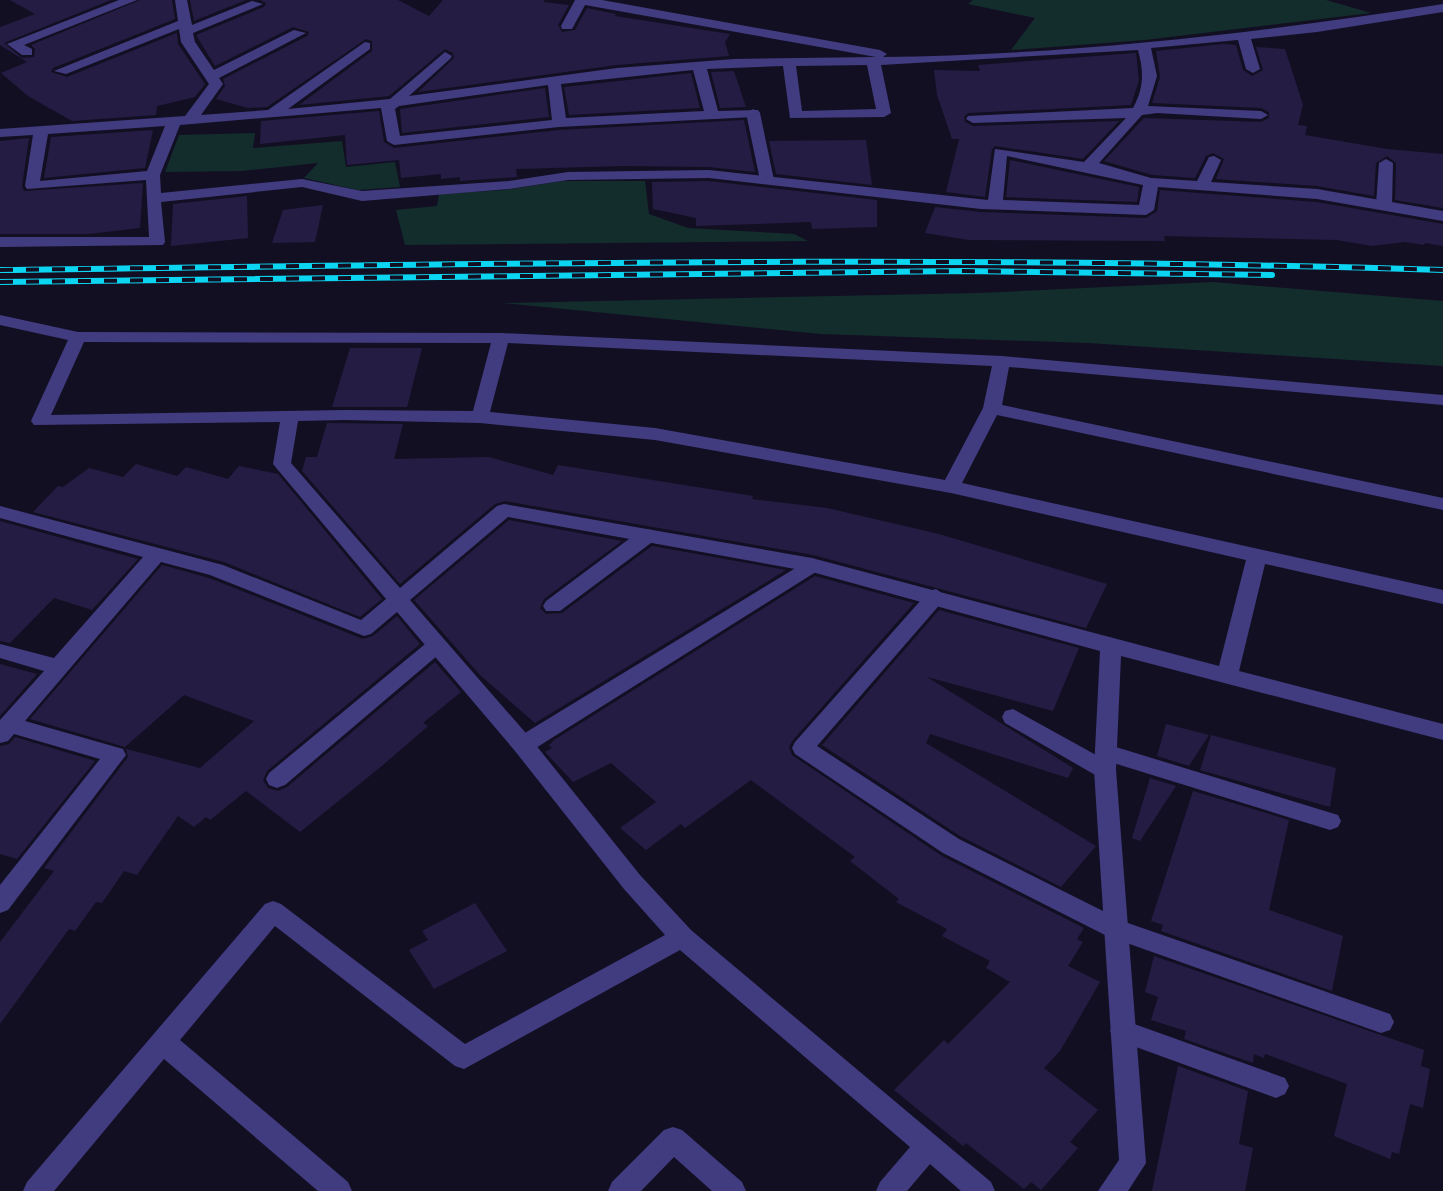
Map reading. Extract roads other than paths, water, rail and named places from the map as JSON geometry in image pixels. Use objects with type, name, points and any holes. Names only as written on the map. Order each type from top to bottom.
[{"type":"street","points":[[27,52],[14,44],[131,0]]},
{"type":"street","points":[[0,242],[157,242],[153,175],[183,118],[216,84],[188,42],[181,0]]},
{"type":"street","points":[[567,26],[581,0],[863,49],[902,61]]},
{"type":"street","points":[[61,71],[257,4]]},
{"type":"street","points":[[0,133],[344,109],[554,80],[699,66],[902,61],[1144,45],[1317,28],[1443,8]]},
{"type":"street","points":[[92,14],[106,22]]},
{"type":"street","points":[[213,76],[299,33]]},
{"type":"street","points":[[1243,35],[1253,69]]},
{"type":"street","points":[[1093,168],[1091,162],[1138,111],[1147,94],[1151,75],[1144,45]]},
{"type":"street","points":[[274,112],[365,46]]},
{"type":"street","points":[[445,56],[388,108],[394,141],[559,123],[753,113],[767,180]]},
{"type":"street","points":[[789,62],[795,115],[884,113],[873,61]]},
{"type":"street","points":[[699,66],[712,115]]},
{"type":"street","points":[[554,80],[559,123]]},
{"type":"street","points":[[973,119],[1157,109],[1261,115]]},
{"type":"street","points":[[41,130],[32,186],[153,175]]},
{"type":"street","points":[[995,203],[1007,153],[1151,182],[1317,194],[1443,216]]},
{"type":"street","points":[[1201,187],[1214,160]]},
{"type":"street","points":[[1384,205],[1386,163]]},
{"type":"street","points":[[153,198],[302,183],[362,196],[509,185],[568,176],[709,174],[995,203],[1146,210],[1151,182]]},
{"type":"street","points":[[0,320],[78,337],[501,338],[1002,361],[1443,400]]},
{"type":"street","points":[[78,337],[40,421],[290,416],[480,417],[655,434],[951,487],[1443,597]]},
{"type":"street","points":[[480,417],[501,338]]},
{"type":"street","points":[[951,487],[992,408],[1002,361]]},
{"type":"street","points":[[992,408],[1443,504]]},
{"type":"street","points":[[290,416],[282,464],[523,745],[632,882],[682,937],[981,1191]]},
{"type":"street","points":[[0,512],[216,570],[364,629],[504,510],[812,565],[1443,732]]},
{"type":"street","points":[[553,606],[648,535]]},
{"type":"street","points":[[0,903],[115,755],[5,729],[157,554]]},
{"type":"street","points":[[1227,677],[1257,556]]},
{"type":"street","points":[[523,745],[812,565]]},
{"type":"street","points":[[936,596],[803,748],[951,846],[1116,929],[1381,1022]]},
{"type":"street","points":[[277,779],[437,645]]},
{"type":"street","points":[[1111,646],[1105,761],[1133,1163],[1112,1191]]},
{"type":"street","points":[[0,651],[58,667]]},
{"type":"street","points":[[1013,717],[1105,761],[1330,821]]},
{"type":"street","points":[[37,1191],[273,911],[464,1058],[682,937]]},
{"type":"street","points":[[1123,1031],[1276,1086]]},
{"type":"street","points":[[163,1042],[338,1191]]},
{"type":"street","points":[[622,1191],[673,1139],[732,1191]]},
{"type":"street","points":[[890,1191],[928,1146]]},
{"type":"railway","points":[[0,270],[902,262],[1443,270]]},
{"type":"railway","points":[[0,282],[963,271],[1272,275]]}]
